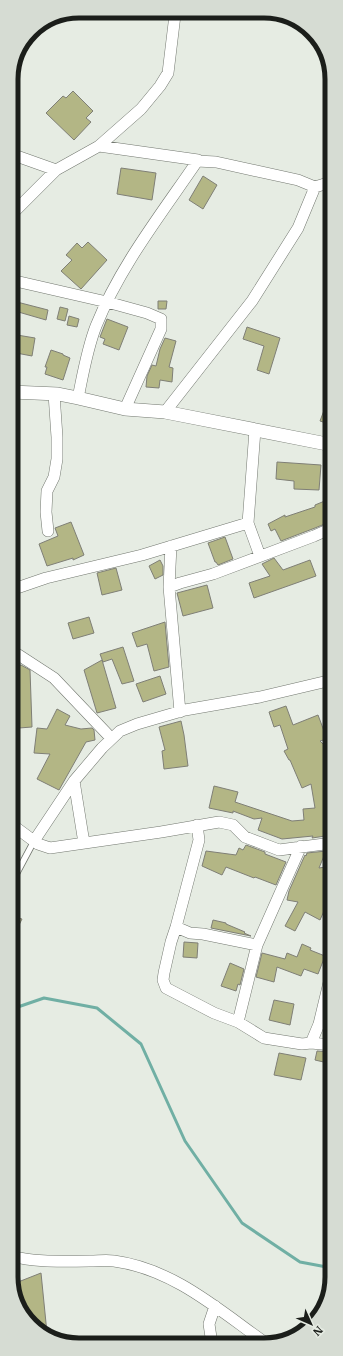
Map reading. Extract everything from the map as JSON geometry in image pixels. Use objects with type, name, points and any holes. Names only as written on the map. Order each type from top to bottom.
[{"type":"street","points":[[18,208],[56,170],[99,146],[141,109],[160,86],[168,72],[175,18]]},
{"type":"street","points":[[99,146],[198,160],[198,162],[216,162],[298,180],[315,187],[325,184]]},
{"type":"street","points":[[18,156],[56,170]]},
{"type":"street","points":[[78,398],[88,349],[95,328],[120,275],[198,160]]},
{"type":"street","points":[[165,412],[252,301],[298,228],[315,187]]},
{"type":"street","points":[[18,282],[107,302],[147,313],[161,319],[161,329],[125,409]]},
{"type":"street","points":[[18,392],[54,394],[125,409],[165,412],[325,444]]},
{"type":"street","points":[[48,531],[46,512],[47,491],[54,477],[57,437],[54,394]]},
{"type":"street","points":[[255,430],[248,523],[260,556]]},
{"type":"street","points":[[18,588],[46,578],[142,555],[248,523]]},
{"type":"street","points":[[169,587],[213,574],[325,531]]},
{"type":"street","points":[[171,546],[169,587],[180,712]]},
{"type":"street","points":[[18,655],[54,678],[111,738]]},
{"type":"street","points":[[34,841],[74,782],[111,738],[120,731],[180,712],[260,697],[325,682]]},
{"type":"street","points":[[74,782],[84,843]]},
{"type":"street","points":[[18,829],[34,841],[50,848],[219,822],[232,825],[245,837],[279,850],[325,844]]},
{"type":"street","points":[[197,826],[199,840],[162,980],[166,988],[214,1013],[238,1022],[264,1038],[302,1044],[311,1042],[325,1044]]},
{"type":"street","points":[[238,1022],[257,945],[301,846]]},
{"type":"street","points":[[176,927],[190,933],[203,934],[257,945]]},
{"type":"street","points":[[311,1042],[319,1024],[325,1002]]},
{"type":"street","points":[[18,1258],[40,1260],[113,1261],[139,1266],[170,1278],[204,1297],[260,1338]]},
{"type":"street","points":[[211,1338],[209,1324],[215,1306]]},
{"type":"lane","points":[[18,872],[34,841]]},
{"type":"building","points":[[73,91],[93,111],[86,118],[91,122],[74,140],[46,113],[63,96],[66,98]]},
{"type":"building","points":[[121,168],[156,173],[152,200],[117,194]]},
{"type":"building","points":[[203,176],[217,185],[203,209],[189,200]]},
{"type":"building","points":[[88,242],[107,260],[81,289],[61,271],[72,260],[66,255],[77,243],[82,248]]},
{"type":"building","points":[[158,301],[167,301],[166,309],[158,309]]},
{"type":"building","points":[[18,302],[48,310],[46,320],[18,312]]},
{"type":"building","points":[[60,307],[68,309],[65,321],[57,319]]},
{"type":"building","points":[[69,316],[79,319],[77,327],[67,325]]},
{"type":"building","points":[[107,319],[128,327],[119,350],[103,344],[105,339],[100,337]]},
{"type":"building","points":[[247,327],[280,338],[269,374],[257,370],[264,346],[243,339]]},
{"type":"building","points":[[18,335],[35,338],[32,356],[18,353]]},
{"type":"building","points":[[165,338],[176,341],[169,367],[173,368],[172,382],[160,380],[159,388],[146,387],[147,376],[152,365],[156,366],[160,349]]},
{"type":"building","points":[[51,350],[70,358],[63,380],[45,374],[47,367],[45,367]]},
{"type":"building","points":[[325,408],[325,423],[320,421]]},
{"type":"building","points":[[277,462],[321,465],[319,490],[294,489],[294,481],[276,479]]},
{"type":"building","points":[[325,501],[325,524],[281,541],[275,529],[271,531],[268,524],[285,515],[285,517],[315,507],[315,505]]},
{"type":"building","points":[[71,522],[84,555],[73,560],[73,558],[47,566],[39,544],[58,536],[55,528]]},
{"type":"building","points":[[225,537],[233,559],[218,565],[215,562],[208,543]]},
{"type":"building","points":[[274,558],[283,570],[310,560],[316,576],[254,598],[249,583],[270,576],[262,564]]},
{"type":"building","points":[[160,560],[163,566],[163,575],[155,579],[149,566]]},
{"type":"building","points":[[116,568],[122,590],[102,595],[97,573]]},
{"type":"building","points":[[207,585],[213,608],[183,616],[177,593]]},
{"type":"building","points":[[89,617],[94,633],[73,639],[68,623]]},
{"type":"building","points":[[165,622],[169,667],[154,671],[147,644],[137,647],[132,633]]},
{"type":"building","points":[[123,647],[134,681],[122,684],[112,659],[103,662],[100,654]]},
{"type":"building","points":[[102,660],[116,708],[97,713],[84,670]]},
{"type":"building","points":[[18,665],[21,665],[30,670],[32,727],[19,728]]},
{"type":"building","points":[[160,676],[166,694],[143,702],[136,684]]},
{"type":"building","points":[[286,706],[293,725],[318,715],[325,734],[325,740],[320,741],[325,746],[325,836],[282,839],[258,830],[262,818],[254,819],[233,811],[233,813],[209,808],[214,786],[238,792],[235,802],[292,821],[304,820],[303,809],[315,808],[311,784],[302,788],[290,760],[284,751],[288,749],[280,725],[274,727],[269,712]]},
{"type":"building","points":[[57,709],[70,716],[65,725],[81,729],[92,728],[94,730],[95,740],[86,742],[59,790],[37,779],[50,754],[34,753],[37,728],[47,729]]},
{"type":"building","points":[[181,721],[188,766],[164,769],[162,751],[165,750],[159,727]]},
{"type":"building","points":[[246,845],[286,862],[276,885],[226,867],[222,875],[202,866],[206,851],[236,855],[239,848],[243,850]]},
{"type":"building","points":[[325,851],[319,868],[325,867],[325,911],[320,920],[305,912],[295,931],[285,926],[298,902],[287,900],[289,891],[307,853]]},
{"type":"building","points":[[18,918],[22,919],[18,927]]},
{"type":"building","points":[[213,920],[226,923],[251,936],[211,928]]},
{"type":"building","points":[[184,942],[198,943],[197,958],[183,957]]},
{"type":"building","points":[[302,944],[311,948],[310,950],[325,956],[318,974],[304,969],[301,976],[277,967],[274,982],[256,977],[262,953],[285,959],[287,953],[297,957]]},
{"type":"building","points":[[230,963],[244,969],[240,985],[238,984],[236,991],[221,986]]},
{"type":"building","points":[[274,1000],[294,1004],[290,1025],[269,1020]]},
{"type":"building","points":[[317,1051],[325,1052],[325,1062],[315,1060]]},
{"type":"building","points":[[279,1053],[306,1058],[301,1080],[274,1075]]},
{"type":"building","points":[[41,1273],[47,1328],[33,1317],[26,1307],[20,1292],[19,1282]]},
{"type":"waterway","points":[[18,1007],[44,998],[97,1008],[141,1044],[185,1141],[242,1223],[300,1262],[325,1267]]}]
